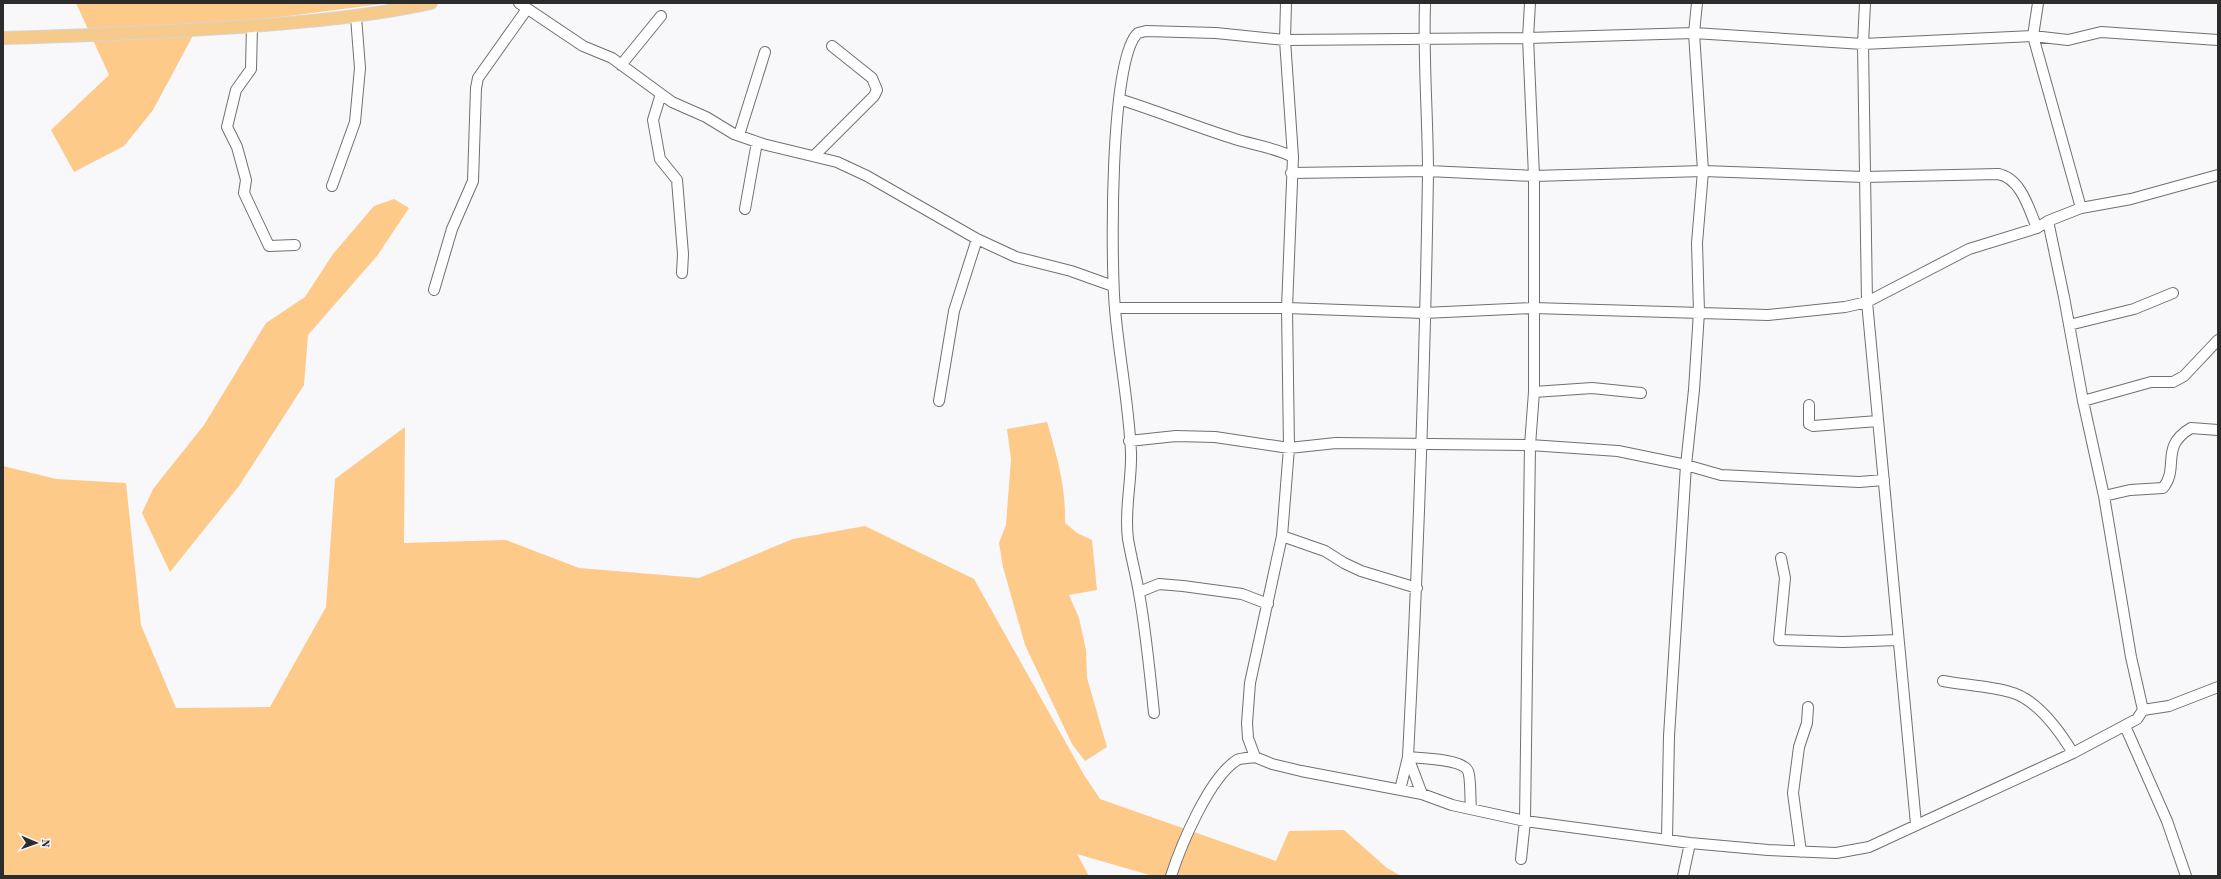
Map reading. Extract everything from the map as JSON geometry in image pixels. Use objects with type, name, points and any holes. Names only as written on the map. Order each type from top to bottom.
[{"type":"main road","points":[[3,38],[127,34],[252,26],[356,17],[431,3]]},
{"type":"street","points":[[1255,757],[1248,738],[1247,723],[1250,683],[1282,536],[1289,448],[1287,308],[1291,173],[1293,157],[1285,40],[1286,3]]},
{"type":"street","points":[[1400,790],[1408,758],[1417,588],[1422,443],[1428,172],[1424,38],[1425,3]]},
{"type":"street","points":[[1521,859],[1525,821],[1530,445],[1534,392],[1534,176],[1528,38],[1530,3]]},
{"type":"street","points":[[1667,839],[1669,736],[1686,465],[1694,390],[1699,312],[1697,243],[1703,171],[1694,33],[1696,3]]},
{"type":"street","points":[[1865,3],[1863,44],[1867,302],[1916,824]]},
{"type":"street","points":[[2038,3],[2033,36],[2082,208]]},
{"type":"street","points":[[434,290],[452,230],[473,181],[476,88],[478,78],[523,6],[583,46],[612,58],[661,94],[739,136],[837,162],[867,176],[977,239],[1028,262],[1071,271],[1113,286]]},
{"type":"street","points":[[621,65],[661,16]]},
{"type":"street","points":[[332,186],[355,122],[360,68],[356,17]]},
{"type":"street","points":[[252,26],[251,69],[236,90],[227,127],[237,147],[246,180],[244,193],[269,246],[295,245]]},
{"type":"street","points":[[1154,712],[1139,592],[1128,538],[1127,519],[1131,453],[1113,286],[1113,152],[1119,99],[1131,44],[1138,33],[1146,31],[1216,33],[1285,40],[1528,38],[1694,33],[1863,44],[2033,36],[2068,40],[2101,32],[2218,40]]},
{"type":"street","points":[[814,156],[874,96],[877,90],[872,78],[832,46]]},
{"type":"street","points":[[739,136],[765,52]]},
{"type":"street","points":[[661,94],[653,120],[660,159],[677,180],[683,254],[682,273]]},
{"type":"street","points":[[1119,99],[1174,116],[1231,138],[1280,150],[1293,157]]},
{"type":"street","points":[[745,208],[757,142]]},
{"type":"street","points":[[1291,173],[1428,172],[1534,176],[1703,171],[1864,177],[1962,173],[2007,176],[2018,188],[2037,228]]},
{"type":"street","points":[[1115,308],[1287,308],[1424,313],[1533,308],[1768,315],[1845,307],[1867,302],[1969,249],[2037,228],[2048,221],[2082,208],[2131,199],[2218,175]]},
{"type":"street","points":[[2048,221],[2070,325],[2083,400],[2104,496],[2130,657],[2143,710],[2131,735]]},
{"type":"street","points":[[939,401],[954,311],[977,239]]},
{"type":"street","points":[[2070,325],[2134,309],[2173,293]]},
{"type":"street","points":[[2083,400],[2151,382],[2174,382],[2184,376],[2218,340]]},
{"type":"street","points":[[1534,392],[1592,388],[1642,393]]},
{"type":"street","points":[[1809,405],[1810,424],[1813,426],[1878,421]]},
{"type":"street","points":[[2104,496],[2130,490],[2163,488],[2168,482],[2170,474],[2172,446],[2179,437],[2191,428],[2218,430]]},
{"type":"street","points":[[1130,441],[1176,436],[1215,437],[1289,448],[1336,443],[1530,445],[1618,451],[1686,465],[1721,475],[1859,482],[1884,480]]},
{"type":"street","points":[[1282,536],[1325,551],[1344,563],[1361,571],[1417,588]]},
{"type":"street","points":[[1781,558],[1784,578],[1779,640],[1843,642],[1898,640]]},
{"type":"street","points":[[1139,592],[1160,584],[1183,586],[1242,594],[1268,604]]},
{"type":"street","points":[[1943,681],[2010,692],[2021,696],[2060,733],[2073,753]]},
{"type":"street","points":[[2143,710],[2169,706],[2218,687]]},
{"type":"street","points":[[1801,852],[1793,793],[1799,747],[1807,722],[1808,707]]},
{"type":"street","points":[[1171,876],[1191,830],[1219,776],[1238,760],[1255,757],[1272,764],[1301,771],[1422,794],[1452,805],[1525,821],[1690,843],[1801,852],[1836,853],[1858,850],[2073,753],[2137,720]]},
{"type":"street","points":[[2125,726],[2131,735],[2167,821],[2186,876]]},
{"type":"street","points":[[1408,758],[1422,794]]},
{"type":"street","points":[[1408,758],[1433,759],[1463,765],[1468,771],[1470,809]]},
{"type":"street","points":[[1684,876],[1685,861],[1690,843]]},
{"type":"shaded area","points":[[76,3],[389,3],[197,28],[153,110],[124,146],[74,172],[51,130],[109,75]]},
{"type":"shaded area","points":[[394,199],[409,208],[377,256],[308,335],[304,385],[239,486],[170,572],[142,513],[153,489],[204,425],[266,323],[305,297],[333,254],[374,206]]},
{"type":"shaded area","points":[[1047,422],[1062,484],[1065,523],[1077,533],[1092,540],[1097,590],[1069,595],[1079,618],[1086,650],[1087,678],[1107,747],[1085,761],[1072,744],[1025,645],[1003,567],[999,543],[1006,525],[1011,459],[1007,429]]},
{"type":"shaded area","points":[[405,427],[404,543],[506,540],[579,568],[699,578],[793,539],[865,526],[974,579],[1084,775],[1100,799],[1276,861],[1289,831],[1344,830],[1387,868],[1401,876],[1153,876],[1077,854],[1089,876],[3,876],[3,466],[56,479],[126,483],[141,625],[176,708],[270,707],[326,607],[335,479]]}]
